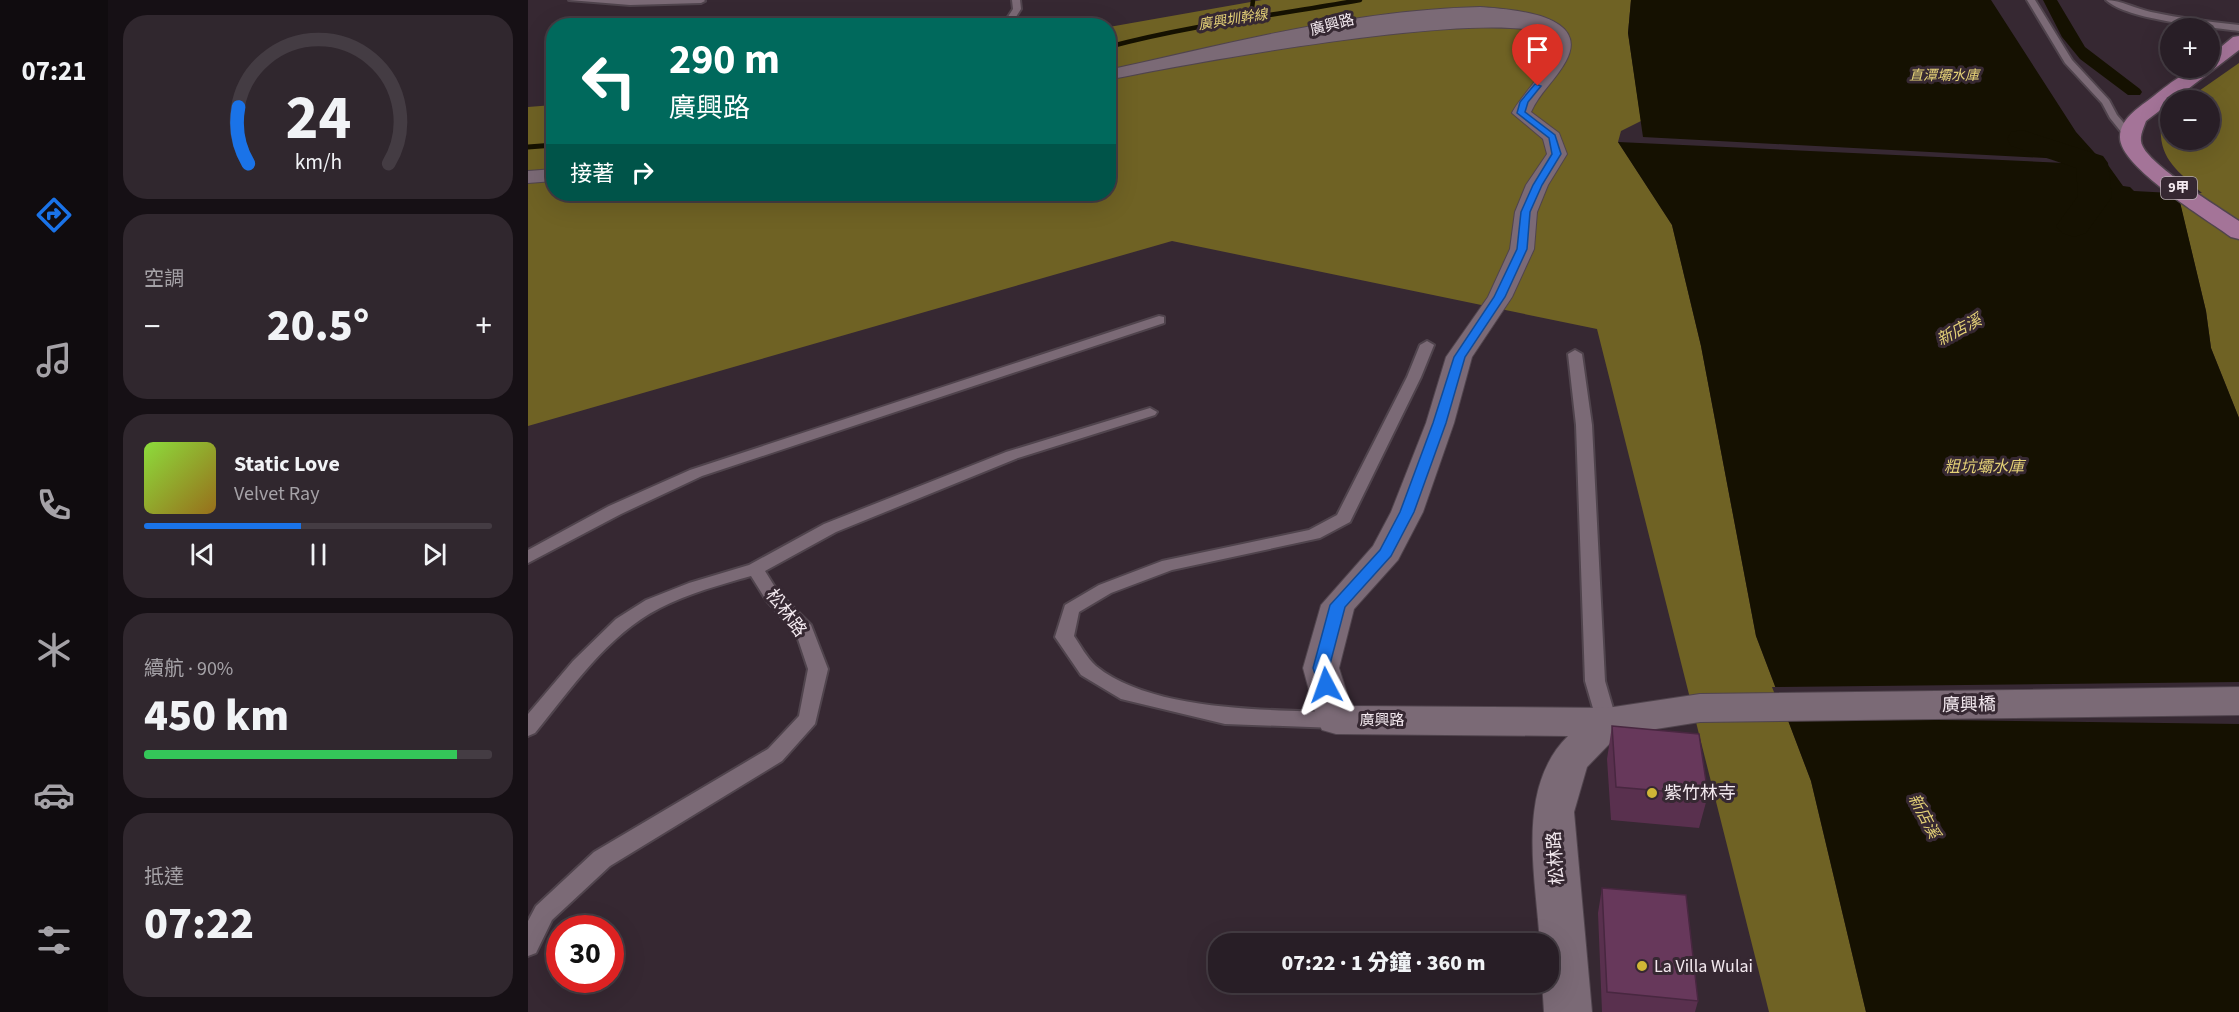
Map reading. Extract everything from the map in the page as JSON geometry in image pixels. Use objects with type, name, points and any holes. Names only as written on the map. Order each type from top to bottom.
[{"type":"main road","points":[[2220,56],[2239,41]]},
{"type":"main road","points":[[2130,136],[2137,118],[2191,78]]},
{"type":"main road","name":"9甲","points":[[2130,136],[2133,149],[2149,167],[2239,232]]},
{"type":"street","name":"廣興路","points":[[1116,73],[1300,33],[1368,15],[1458,2],[1493,5],[1529,13],[1551,27],[1560,36],[1563,48],[1553,70],[1524,102],[1521,113],[1552,136],[1557,154],[1537,185],[1526,212],[1522,249],[1500,297],[1459,357],[1440,423],[1407,512],[1386,552],[1338,605],[1321,668],[1336,720],[1607,722],[1700,708]]},
{"type":"street","points":[[528,177],[546,176]]},
{"type":"street","name":"廣興橋","points":[[1700,708],[2239,701]]},
{"type":"street","name":"松林路","points":[[1569,1012],[1553,812],[1569,760],[1607,722]]},
{"type":"lane","points":[[573,0],[630,3],[701,1]]},
{"type":"lane","points":[[1011,18],[1017,9],[1016,0]]},
{"type":"lane","points":[[2031,0],[2068,61],[2106,102],[2113,116],[2130,136]]},
{"type":"lane","points":[[2110,0],[2114,4],[2134,10],[2173,18]]},
{"type":"lane","points":[[2157,5],[2163,12],[2176,18]]},
{"type":"lane","points":[[2220,25],[2239,28]]},
{"type":"lane","points":[[528,557],[615,510],[696,473],[1159,320]]},
{"type":"lane","points":[[1336,720],[1225,716],[1128,694],[1088,670],[1064,637],[1071,609],[1105,589],[1168,565],[1314,534],[1344,518],[1409,387],[1426,345]]},
{"type":"lane","points":[[1575,354],[1584,425],[1594,681],[1607,722]]},
{"type":"lane","points":[[528,728],[588,655],[639,612],[685,590],[755,570],[830,528],[1012,455],[1150,412]]},
{"type":"lane","name":"松林路","points":[[528,945],[544,913],[602,859],[775,755],[808,719],[818,669],[804,630],[772,596],[755,570]]},
{"type":"shaded area","points":[[1262,0],[1631,0],[1628,33],[1641,121],[1621,131],[1618,142],[1672,225],[1701,346],[1756,636],[1811,781],[1866,1012],[1769,1012],[1597,329],[1172,241],[528,426],[528,107],[546,106],[546,201],[1116,201],[1116,26]]},
{"type":"shaded area","points":[[2239,63],[2239,418],[2211,348],[2206,311],[2180,203],[2171,193],[2202,193],[2177,170],[2164,150],[2220,150],[2220,90],[2200,90]]},
{"type":"water","name":"直潭壩水庫","points":[[1631,0],[1991,0],[2076,132],[2102,161],[1643,137],[1628,33]]},
{"type":"water","name":"粗坑壩水庫","points":[[1618,142],[2108,165],[2123,186],[2130,187],[2134,191],[2171,193],[2180,202],[2206,311],[2211,348],[2239,418],[2239,1012],[1866,1012],[1811,781],[1756,636],[1701,346],[1672,225]]},
{"type":"pier","points":[[2239,682],[2239,724],[1784,718],[1772,687]]},
{"type":"building","points":[[1612,726],[1699,734],[1708,795],[1616,787]]},
{"type":"building","name":"La Villa Wulai","points":[[1602,888],[1686,895],[1698,1001],[1607,992]]},
{"type":"waterway","points":[[1251,18],[1253,0]]},
{"type":"waterway","name":"廣興圳幹線","points":[[1251,18],[1360,0]]},
{"type":"waterway","points":[[2050,0],[2079,50],[2134,92]]},
{"type":"waterway","name":"廣興圳幹線","points":[[1116,45],[1251,18]]},
{"type":"waterway","name":"新店溪","points":[[2022,139],[2092,163],[2095,197],[2074,226]]},
{"type":"waterway","name":"廣興圳幹線","points":[[528,147],[546,146]]},
{"type":"place","name":"紫竹林寺","points":[[1652,793]]},
{"type":"place","name":"La Villa Wulai","points":[[1642,966]]},
{"type":"route","points":[[1326,685],[1321,668],[1338,605],[1386,552],[1407,512],[1440,423],[1459,357],[1500,297],[1522,249],[1526,212],[1537,185],[1557,154],[1552,136],[1521,113],[1524,102],[1538,86]]}]
